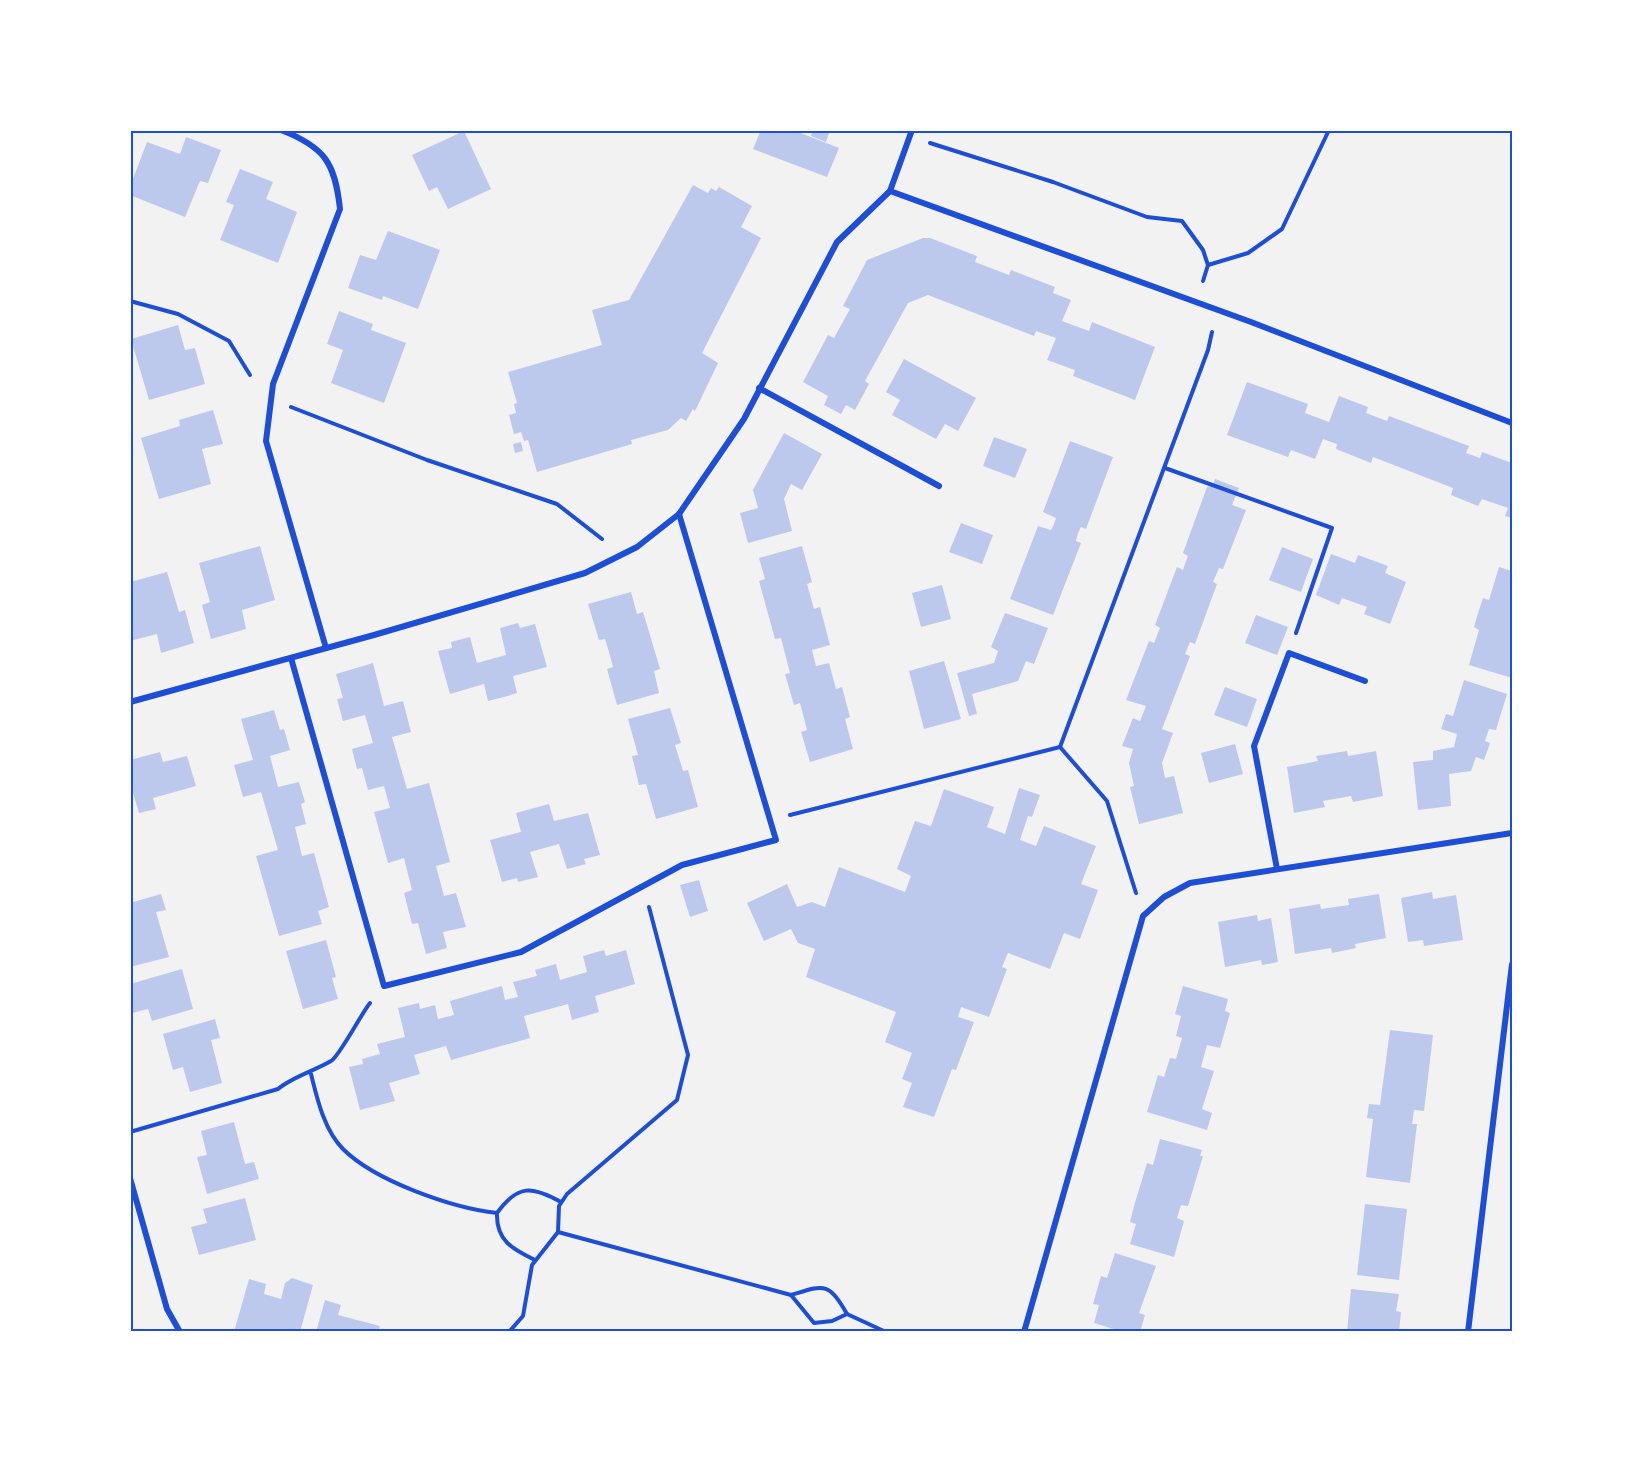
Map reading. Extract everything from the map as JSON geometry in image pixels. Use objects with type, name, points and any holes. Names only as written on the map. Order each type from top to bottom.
[{"type":"street","points":[[281,130],[304,139],[325,158],[337,180],[340,209],[273,384],[266,441],[326,648]]},
{"type":"street","points":[[130,702],[585,573],[637,547],[679,514],[744,419],[837,242],[890,191],[910,134]]},
{"type":"street","points":[[890,191],[1219,311],[1512,423]]},
{"type":"street","points":[[759,388],[939,486]]},
{"type":"street","points":[[291,658],[384,986],[521,952],[682,865],[776,840],[679,514]]},
{"type":"street","points":[[1277,869],[1254,746],[1289,653],[1365,681]]},
{"type":"street","points":[[1024,1332],[1143,916],[1164,897],[1190,883],[1512,833]]},
{"type":"street","points":[[1468,1332],[1512,964]]},
{"type":"street","points":[[130,1178],[167,1309],[180,1332]]},
{"type":"path","points":[[1208,265],[1248,253],[1282,229],[1329,130]]},
{"type":"path","points":[[910,134],[1053,182],[1147,217],[1182,221],[1203,250],[1208,265],[1201,288],[1219,311],[1208,350],[1060,747]]},
{"type":"path","points":[[130,301],[178,314],[230,341],[250,375]]},
{"type":"path","points":[[289,406],[427,460],[557,504],[622,555]]},
{"type":"path","points":[[1165,468],[1332,528],[1289,653]]},
{"type":"path","points":[[771,820],[1060,747]]},
{"type":"path","points":[[1060,747],[1107,801],[1143,916]]},
{"type":"path","points":[[509,1332],[523,1316],[528,1281],[535,1260],[558,1232],[561,1202],[567,1194],[677,1100],[688,1055],[643,886]]},
{"type":"path","points":[[130,1132],[278,1089],[288,1080],[310,1074],[320,1065],[333,1060],[358,1018],[384,986]]},
{"type":"path","points":[[310,1074],[322,1115],[342,1148],[383,1178],[476,1211],[497,1213]]},
{"type":"path","points":[[535,1260],[506,1245],[497,1225],[497,1213],[507,1199],[523,1189],[541,1191],[561,1202]]},
{"type":"path","points":[[558,1232],[791,1294],[815,1287],[826,1288],[838,1299],[847,1314],[886,1332]]},
{"type":"path","points":[[791,1294],[814,1323],[832,1321],[847,1314]]},
{"type":"building","points":[[761,130],[793,130],[839,148],[827,177],[753,149]]},
{"type":"building","points":[[813,130],[830,130],[826,142],[811,136]]},
{"type":"building","points":[[464,131],[491,189],[448,209],[437,187],[429,191],[412,155]]},
{"type":"building","points":[[186,137],[221,150],[208,183],[200,181],[185,217],[130,195],[130,187],[147,142],[180,154]]},
{"type":"building","points":[[240,169],[273,182],[266,199],[297,212],[278,263],[220,240],[234,205],[226,202]]},
{"type":"building","points":[[693,185],[708,193],[711,188],[716,191],[719,187],[752,206],[741,227],[761,238],[702,353],[718,363],[695,411],[693,409],[686,421],[681,418],[668,430],[631,440],[632,444],[537,472],[528,440],[524,441],[521,432],[514,434],[509,415],[516,413],[514,404],[517,403],[508,372],[602,345],[592,310],[629,300]]},
{"type":"building","points":[[388,231],[440,250],[418,309],[383,296],[382,300],[348,288],[360,255],[376,260]]},
{"type":"building","points":[[923,238],[930,238],[977,256],[975,262],[1009,275],[1011,270],[1055,287],[1053,293],[1071,300],[1062,321],[1089,331],[1092,322],[1155,347],[1135,400],[1073,376],[1075,370],[1047,360],[1056,338],[1036,331],[1034,336],[928,295],[908,303],[865,381],[869,384],[855,410],[846,405],[841,414],[824,405],[828,396],[803,382],[828,335],[834,338],[850,309],[843,306],[867,260]]},
{"type":"building","points":[[339,311],[373,324],[371,330],[406,343],[384,403],[331,383],[343,350],[327,344]]},
{"type":"building","points":[[178,325],[185,350],[195,348],[205,384],[149,400],[131,339]]},
{"type":"building","points":[[904,359],[976,398],[958,431],[945,424],[936,439],[892,415],[900,400],[886,392]]},
{"type":"building","points":[[1247,382],[1308,404],[1305,413],[1329,422],[1339,396],[1368,407],[1366,413],[1387,421],[1389,416],[1469,446],[1466,453],[1480,458],[1482,452],[1512,463],[1512,518],[1505,516],[1508,508],[1482,499],[1478,506],[1451,495],[1453,488],[1373,457],[1371,463],[1336,449],[1337,444],[1323,439],[1315,459],[1291,450],[1288,457],[1227,435]]},
{"type":"building","points":[[213,410],[223,444],[202,449],[211,484],[159,499],[141,438],[180,426],[179,420]]},
{"type":"building","points":[[784,433],[822,454],[802,490],[791,484],[784,499],[792,531],[748,543],[740,513],[758,508],[753,490]]},
{"type":"building","points":[[994,437],[1027,449],[1015,478],[983,466]]},
{"type":"building","points":[[1070,441],[1113,457],[1086,529],[1081,527],[1078,533],[1076,541],[1081,543],[1053,615],[1010,599],[1038,526],[1051,530],[1054,524],[1056,518],[1043,512]]},
{"type":"building","points":[[521,442],[523,451],[515,453],[513,444]]},
{"type":"building","points":[[1215,479],[1239,488],[1232,505],[1246,510],[1223,569],[1219,568],[1213,582],[1217,584],[1195,644],[1190,642],[1185,654],[1190,656],[1162,729],[1173,733],[1162,763],[1165,778],[1174,776],[1183,813],[1139,824],[1130,787],[1134,786],[1129,763],[1133,749],[1122,746],[1133,718],[1140,721],[1146,706],[1126,700],[1149,641],[1154,643],[1160,628],[1155,625],[1177,567],[1183,570],[1188,556],[1183,553],[1207,487],[1213,485]]},
{"type":"building","points":[[961,523],[993,535],[982,564],[949,552]]},
{"type":"building","points":[[260,546],[275,600],[242,610],[246,629],[211,639],[202,605],[210,602],[199,563]]},
{"type":"building","points":[[802,546],[812,582],[807,584],[814,609],[820,607],[830,645],[812,650],[816,666],[829,663],[836,689],[842,687],[850,717],[845,719],[853,749],[810,762],[801,732],[807,730],[800,703],[794,705],[785,674],[790,673],[781,638],[775,639],[759,581],[765,579],[759,558]]},
{"type":"building","points":[[1282,547],[1313,559],[1301,592],[1269,580]]},
{"type":"building","points":[[1331,554],[1355,563],[1358,555],[1388,566],[1385,573],[1406,582],[1390,624],[1364,614],[1367,607],[1342,598],[1339,605],[1316,595]]},
{"type":"building","points":[[1499,567],[1512,571],[1512,678],[1469,665],[1479,630],[1474,627],[1478,613],[1483,598],[1489,600]]},
{"type":"building","points":[[167,572],[179,612],[185,610],[194,643],[161,653],[157,634],[130,641],[130,582]]},
{"type":"building","points":[[942,585],[951,619],[921,627],[912,593]]},
{"type":"building","points":[[631,592],[637,614],[643,612],[660,669],[654,671],[659,693],[617,705],[607,669],[613,667],[609,652],[605,639],[599,640],[588,604]]},
{"type":"building","points":[[1005,613],[1048,628],[1034,664],[1026,661],[1018,681],[972,694],[977,714],[969,716],[957,673],[994,663],[998,651],[991,647]]},
{"type":"building","points":[[1256,615],[1288,627],[1277,655],[1245,643]]},
{"type":"building","points":[[518,623],[520,628],[535,624],[547,667],[513,676],[517,693],[504,697],[488,701],[484,684],[450,694],[438,651],[452,648],[451,642],[470,637],[477,663],[506,655],[500,628]]},
{"type":"building","points":[[944,661],[961,719],[924,729],[909,671]]},
{"type":"building","points":[[373,663],[384,706],[403,701],[411,732],[392,737],[407,789],[429,783],[450,862],[436,866],[444,896],[456,893],[466,927],[443,932],[447,948],[426,954],[418,923],[412,924],[404,893],[412,890],[404,858],[388,863],[374,812],[390,808],[384,786],[368,790],[362,768],[357,769],[352,749],[373,743],[365,715],[343,721],[337,699],[343,698],[336,674]]},
{"type":"building","points":[[1464,680],[1507,694],[1496,730],[1489,729],[1485,741],[1490,743],[1484,760],[1476,757],[1471,771],[1449,774],[1451,806],[1418,810],[1413,762],[1433,760],[1433,751],[1454,747],[1457,734],[1441,729],[1446,714],[1453,716]]},
{"type":"building","points":[[1225,687],[1257,699],[1247,727],[1214,715]]},
{"type":"building","points":[[670,708],[681,743],[675,745],[683,771],[688,770],[698,807],[656,819],[646,784],[639,785],[632,756],[638,755],[628,719]]},
{"type":"building","points":[[274,710],[280,730],[284,729],[290,750],[270,756],[278,787],[299,782],[305,802],[301,804],[306,824],[295,827],[302,856],[314,853],[329,907],[318,911],[322,924],[279,936],[256,856],[278,850],[261,792],[243,797],[234,765],[253,760],[241,719]]},
{"type":"building","points":[[1235,744],[1243,774],[1209,783],[1201,753]]},
{"type":"building","points":[[1347,751],[1348,756],[1376,751],[1383,796],[1353,802],[1351,796],[1323,801],[1325,807],[1294,813],[1287,767],[1318,761],[1316,756]]},
{"type":"building","points":[[160,752],[163,762],[187,756],[196,786],[153,798],[156,809],[139,813],[130,783],[130,760]]},
{"type":"building","points":[[1019,788],[1040,795],[1032,817],[1028,816],[1020,840],[1036,846],[1044,826],[1096,846],[1081,884],[1098,890],[1080,939],[1064,933],[1050,969],[1008,953],[1002,967],[1007,969],[989,1017],[961,1007],[958,1017],[974,1022],[956,1070],[952,1069],[934,1117],[903,1107],[912,1083],[902,1079],[912,1053],[885,1042],[896,1012],[806,977],[815,949],[798,943],[791,929],[764,941],[747,903],[787,884],[797,907],[812,902],[825,907],[839,867],[905,892],[911,876],[897,869],[915,821],[931,826],[944,789],[994,807],[987,827],[1005,834]]},
{"type":"building","points":[[549,804],[554,821],[588,813],[600,855],[584,859],[586,864],[567,869],[559,844],[530,852],[538,877],[518,882],[517,878],[502,882],[490,840],[521,832],[516,813]]},
{"type":"building","points":[[699,880],[708,911],[690,917],[680,885]]},
{"type":"building","points":[[1432,892],[1433,899],[1456,895],[1463,940],[1424,946],[1423,940],[1408,942],[1401,898]]},
{"type":"building","points":[[161,894],[166,910],[156,912],[169,957],[130,967],[130,903]]},
{"type":"building","points":[[1379,894],[1386,938],[1355,944],[1356,948],[1332,953],[1331,948],[1295,954],[1289,909],[1320,904],[1321,909],[1349,905],[1348,899]]},
{"type":"building","points":[[1257,915],[1258,921],[1271,918],[1278,962],[1262,965],[1261,960],[1225,967],[1218,922]]},
{"type":"building","points":[[326,940],[336,977],[332,978],[338,999],[303,1009],[286,951]]},
{"type":"building","points":[[604,950],[606,956],[626,950],[635,984],[595,996],[599,1012],[572,1020],[568,1004],[524,1016],[530,1038],[451,1060],[446,1046],[414,1055],[420,1074],[389,1083],[395,1101],[360,1110],[349,1067],[363,1064],[362,1059],[380,1054],[377,1044],[405,1037],[398,1008],[419,1003],[420,1009],[435,1005],[438,1019],[454,1015],[450,1001],[502,986],[505,1000],[518,997],[513,982],[537,976],[535,970],[556,964],[560,980],[587,972],[583,956]]},
{"type":"building","points":[[182,969],[193,1009],[152,1021],[148,1009],[132,1013],[130,984]]},
{"type":"building","points":[[1183,986],[1228,999],[1225,1011],[1230,1013],[1220,1048],[1207,1045],[1201,1067],[1214,1071],[1202,1109],[1212,1113],[1207,1130],[1147,1112],[1158,1075],[1164,1077],[1170,1058],[1176,1059],[1182,1038],[1176,1036],[1181,1016],[1175,1014]]},
{"type":"building","points":[[215,1019],[220,1038],[211,1040],[222,1083],[190,1092],[183,1067],[173,1070],[163,1034]]},
{"type":"building","points":[[1390,1030],[1433,1035],[1424,1111],[1414,1110],[1412,1124],[1417,1124],[1410,1183],[1366,1177],[1373,1119],[1367,1118],[1369,1104],[1380,1105]]},
{"type":"building","points":[[234,1122],[245,1164],[254,1162],[259,1179],[207,1194],[197,1157],[207,1155],[201,1131]]},
{"type":"building","points":[[1160,1139],[1202,1150],[1200,1156],[1203,1156],[1188,1206],[1181,1205],[1177,1218],[1184,1221],[1174,1257],[1130,1244],[1136,1224],[1130,1222],[1134,1206],[1147,1163],[1153,1165]]},
{"type":"building","points":[[245,1198],[256,1240],[199,1255],[191,1227],[207,1223],[203,1209]]},
{"type":"building","points":[[1365,1204],[1407,1209],[1399,1280],[1357,1275]]},
{"type":"building","points":[[1115,1253],[1156,1266],[1139,1313],[1145,1315],[1140,1332],[1123,1332],[1094,1323],[1099,1305],[1093,1304],[1101,1276],[1107,1278]]},
{"type":"building","points":[[292,1278],[313,1285],[300,1332],[234,1332],[249,1279],[266,1284],[264,1294],[281,1299],[285,1283]]},
{"type":"building","points":[[1351,1289],[1399,1294],[1396,1311],[1401,1312],[1399,1332],[1347,1332]]},
{"type":"building","points":[[325,1300],[341,1305],[338,1315],[380,1326],[378,1332],[316,1332]]}]
